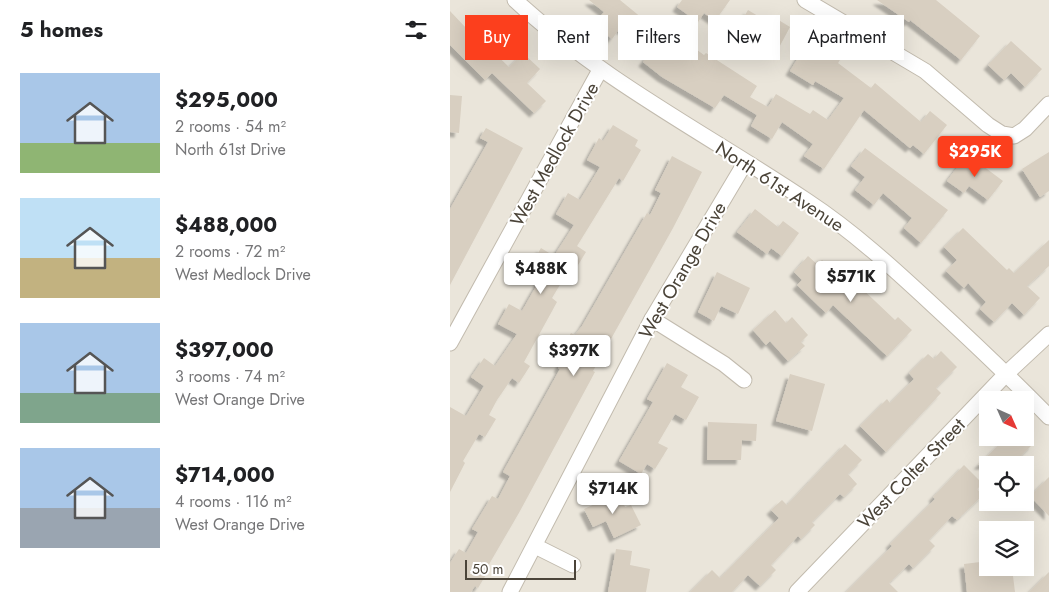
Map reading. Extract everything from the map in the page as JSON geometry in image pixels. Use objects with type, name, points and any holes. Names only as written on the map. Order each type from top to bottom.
[{"type":"street","name":"North 61st Avenue","points":[[515,0],[559,39],[600,70],[745,163],[807,200],[871,247],[1007,373],[1049,416]]},
{"type":"street","points":[[806,0],[926,71],[988,125],[1002,134],[1014,136],[1025,129],[1049,104]]},
{"type":"street","name":"West Medlock Drive","points":[[450,343],[600,70]]},
{"type":"street","name":"West Orange Drive","points":[[510,592],[652,319],[745,163]]},
{"type":"street","points":[[652,319],[724,364],[744,380]]},
{"type":"street","name":"West Colter Street","points":[[797,592],[1007,373],[1049,334]]},
{"type":"street","points":[[535,546],[573,565]]},
{"type":"shaded area","points":[[450,0],[1049,0],[1049,592],[450,592]]},
{"type":"building","points":[[589,0],[620,0],[638,15],[618,15],[618,31],[612,39],[608,36],[608,15],[602,15],[604,12]]},
{"type":"building","points":[[682,0],[730,0],[719,15],[708,16],[704,13],[698,22],[698,15],[688,15],[677,7]]},
{"type":"building","points":[[877,0],[936,0],[980,36],[961,60],[910,20],[909,22],[904,19],[904,15],[899,15]]},
{"type":"building","points":[[748,10],[756,15],[745,15]]},
{"type":"building","points":[[450,11],[465,27],[465,60],[450,45]]},
{"type":"building","points":[[780,21],[790,27],[780,46]]},
{"type":"building","points":[[1011,41],[1042,69],[1025,87],[1011,73],[1004,80],[988,65]]},
{"type":"building","points":[[698,51],[704,55],[706,53],[708,54],[708,60],[717,60],[757,86],[750,97],[768,107],[776,94],[810,114],[813,110],[828,120],[844,98],[815,81],[813,85],[790,71],[797,60],[840,60],[838,63],[871,88],[875,83],[921,122],[930,111],[947,125],[924,154],[913,145],[910,148],[864,110],[824,169],[804,156],[813,144],[782,122],[772,139],[751,126],[757,115],[724,95],[715,108],[662,77],[643,62],[644,60],[698,60]]},
{"type":"building","points":[[528,58],[540,69],[527,83],[546,101],[534,113],[492,73],[485,80],[465,60],[502,60],[509,67],[516,60],[528,60]]},
{"type":"building","points":[[450,95],[462,96],[459,133],[450,132]]},
{"type":"building","points":[[613,125],[638,140],[635,146],[641,150],[623,181],[619,178],[577,246],[586,252],[575,270],[570,268],[552,298],[557,302],[524,362],[530,366],[519,383],[512,378],[497,400],[489,415],[496,419],[485,437],[479,434],[463,461],[465,463],[450,492],[450,407],[466,416],[484,386],[471,377],[484,358],[495,366],[517,334],[498,324],[509,304],[522,311],[542,276],[529,268],[541,248],[554,256],[574,225],[556,214],[568,193],[580,200],[600,167],[587,160],[599,138],[603,141]]},
{"type":"building","points":[[486,128],[523,148],[450,285],[450,209],[488,142],[480,138]]},
{"type":"building","points":[[865,148],[948,210],[921,243],[904,228],[912,218],[883,193],[874,205],[855,190],[865,177],[851,166]]},
{"type":"building","points":[[1049,152],[1049,191],[1040,197],[1022,169]]},
{"type":"building","points":[[967,154],[1003,181],[988,200],[969,186],[964,193],[947,181]]},
{"type":"building","points":[[672,156],[702,172],[593,371],[595,372],[520,511],[488,566],[490,568],[478,588],[475,586],[471,592],[450,592],[450,563],[459,549],[466,553],[478,532],[472,529],[492,496],[498,499],[510,476],[503,472],[560,369],[558,368],[564,357],[559,354],[571,333],[575,335],[582,326],[647,213],[650,215],[661,193],[655,190]]},
{"type":"building","points":[[755,209],[778,227],[783,221],[799,233],[782,256],[771,248],[767,254],[737,232]]},
{"type":"building","points":[[963,228],[1007,270],[1009,268],[1014,273],[1049,240],[1049,266],[1027,286],[1040,298],[1024,315],[1012,303],[994,322],[980,309],[986,302],[968,283],[964,288],[946,271],[957,260],[944,247]]},
{"type":"building","points":[[808,256],[818,265],[822,260],[835,273],[842,265],[857,279],[855,282],[895,320],[898,317],[912,330],[887,356],[833,305],[826,313],[797,285],[802,280],[794,272]]},
{"type":"building","points":[[717,272],[750,288],[738,314],[721,306],[714,321],[698,312]]},
{"type":"building","points":[[775,310],[786,323],[792,317],[808,335],[801,342],[805,346],[788,361],[770,341],[766,345],[753,330]]},
{"type":"building","points":[[941,351],[957,367],[936,388],[941,393],[886,452],[860,426],[887,399],[890,403],[914,379],[909,373],[928,354],[934,359]]},
{"type":"building","points":[[667,363],[688,375],[681,387],[699,397],[686,420],[675,414],[658,443],[668,448],[655,469],[647,464],[641,474],[619,461],[653,402],[647,399]]},
{"type":"building","points":[[790,374],[825,384],[812,431],[776,421]]},
{"type":"building","points":[[708,422],[757,424],[756,441],[742,440],[741,460],[707,460]]},
{"type":"building","points":[[845,444],[862,460],[848,474],[857,484],[844,497],[840,494],[812,522],[815,525],[801,539],[798,536],[771,565],[776,570],[760,586],[748,575],[732,592],[690,592],[712,570],[720,578],[779,518],[771,510],[782,500],[787,505]]},
{"type":"building","points":[[998,446],[1031,446],[1021,456],[987,456]]},
{"type":"building","points":[[964,465],[979,480],[979,487],[977,489],[979,491],[979,499],[957,520],[952,516],[929,540],[935,546],[913,568],[909,564],[889,583],[898,592],[846,592],[892,546],[890,544],[935,499],[933,497]]},
{"type":"building","points":[[1049,477],[1049,516],[1034,500],[1034,492]]},
{"type":"building","points":[[619,493],[625,507],[631,505],[641,525],[614,538],[606,521],[593,527],[584,509]]},
{"type":"building","points":[[616,549],[632,551],[630,565],[650,569],[646,592],[608,592]]},
{"type":"building","points":[[979,562],[979,576],[1013,576],[1015,592],[967,592],[964,564]]},
{"type":"building","points":[[1049,572],[1049,592],[1029,592]]}]
